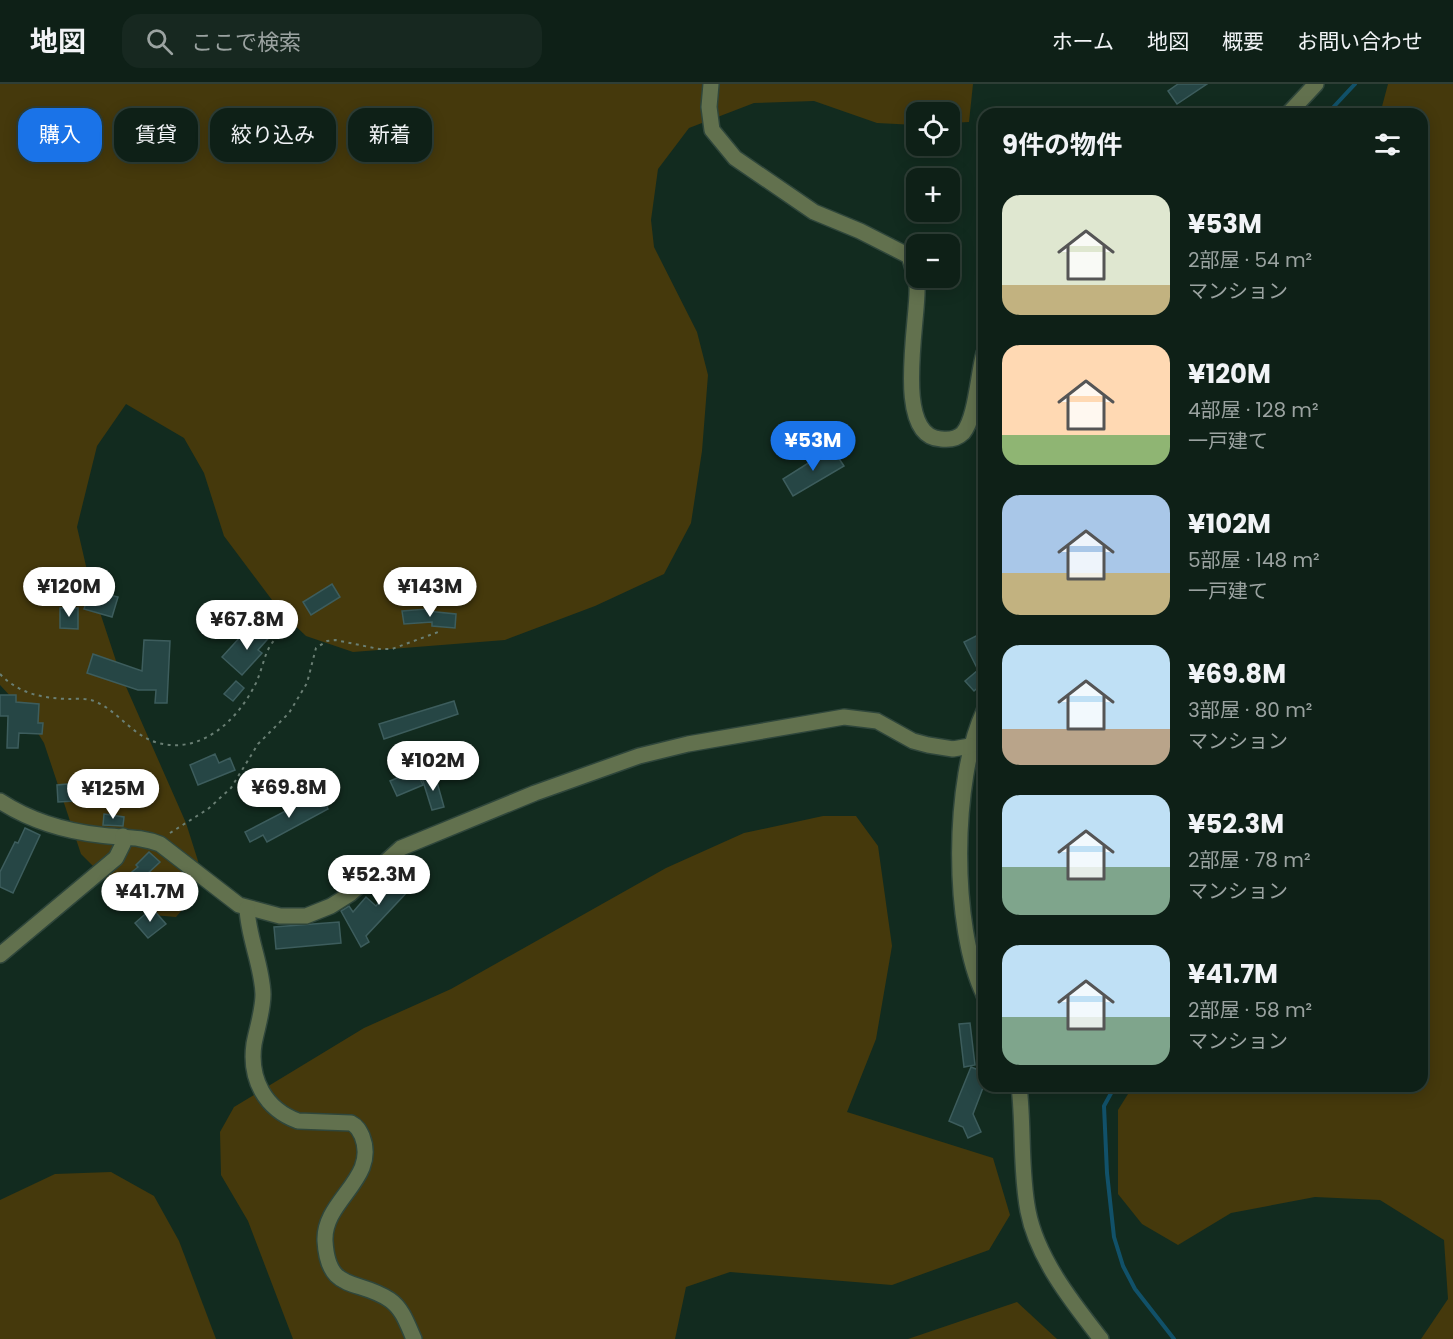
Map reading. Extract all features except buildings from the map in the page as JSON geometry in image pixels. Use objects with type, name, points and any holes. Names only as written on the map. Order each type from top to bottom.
[{"type":"street","points":[[711,84],[709,107],[712,130],[735,158],[813,212],[860,231],[909,256],[917,285],[911,383],[918,416],[927,435],[935,439],[951,440],[962,434],[974,403],[978,383]]},
{"type":"street","points":[[1294,108],[1316,84]]},
{"type":"street","points":[[0,801],[26,815],[73,830],[147,839],[159,844],[228,897],[247,908],[280,916],[306,916],[361,886],[401,848],[535,794],[639,756],[688,744],[844,717],[877,721],[928,745],[953,749],[970,747]]},
{"type":"street","points":[[978,726],[970,747],[961,806],[963,890],[972,963],[978,979]]},
{"type":"street","points":[[0,955],[116,858],[123,844],[123,836]]},
{"type":"street","points":[[247,908],[263,993],[254,1052],[254,1070],[260,1088],[273,1107],[290,1118],[351,1123],[360,1132],[366,1154],[364,1168],[328,1224],[325,1238],[328,1264],[345,1282],[391,1301],[402,1315],[414,1339]]},
{"type":"street","points":[[1019,1092],[1023,1176],[1028,1212],[1035,1235],[1064,1286],[1101,1339]]},
{"type":"path","points":[[0,674],[6,681],[33,695],[94,701],[142,736],[152,741],[178,747],[193,744],[213,734],[232,718],[256,683],[266,649],[279,634],[290,627]]},
{"type":"path","points":[[159,844],[177,827],[208,809],[231,788],[258,744],[289,713],[307,683],[316,648],[327,641],[335,640],[379,649],[392,649],[441,631]]},
{"type":"shaded area","points":[[0,84],[973,84],[969,122],[960,122],[960,102],[906,102],[906,124],[877,123],[814,101],[754,103],[689,128],[658,169],[651,220],[654,247],[697,332],[708,375],[702,451],[691,523],[664,574],[595,606],[505,640],[353,652],[306,636],[281,612],[224,536],[204,473],[184,438],[126,404],[97,446],[77,527],[89,579],[120,673],[186,823],[198,861],[196,894],[176,917],[153,915],[119,892],[81,854],[44,743],[24,711],[0,685]]},
{"type":"shaded area","points":[[1388,84],[1453,84],[1453,1339],[1421,1339],[1448,1299],[1444,1240],[1380,1200],[1315,1197],[1231,1213],[1178,1245],[1142,1224],[1118,1194],[1118,1110],[1129,1092],[1428,1092],[1428,108],[1382,108]]},
{"type":"shaded area","points":[[823,816],[856,816],[878,846],[892,946],[876,1039],[847,1112],[993,1158],[1010,1215],[989,1250],[892,1285],[730,1272],[686,1287],[675,1339],[293,1339],[248,1221],[221,1175],[220,1132],[234,1107],[364,1028],[451,989],[666,868],[744,833]]},
{"type":"shaded area","points":[[111,1172],[154,1196],[179,1241],[216,1339],[0,1339],[0,1200],[55,1174]]},
{"type":"shaded area","points":[[1017,1302],[1057,1339],[908,1339]]},
{"type":"waterway","points":[[1333,108],[1355,84]]},
{"type":"waterway","points":[[1112,1092],[1104,1106],[1107,1173],[1114,1237],[1123,1266],[1135,1289],[1174,1339]]}]
